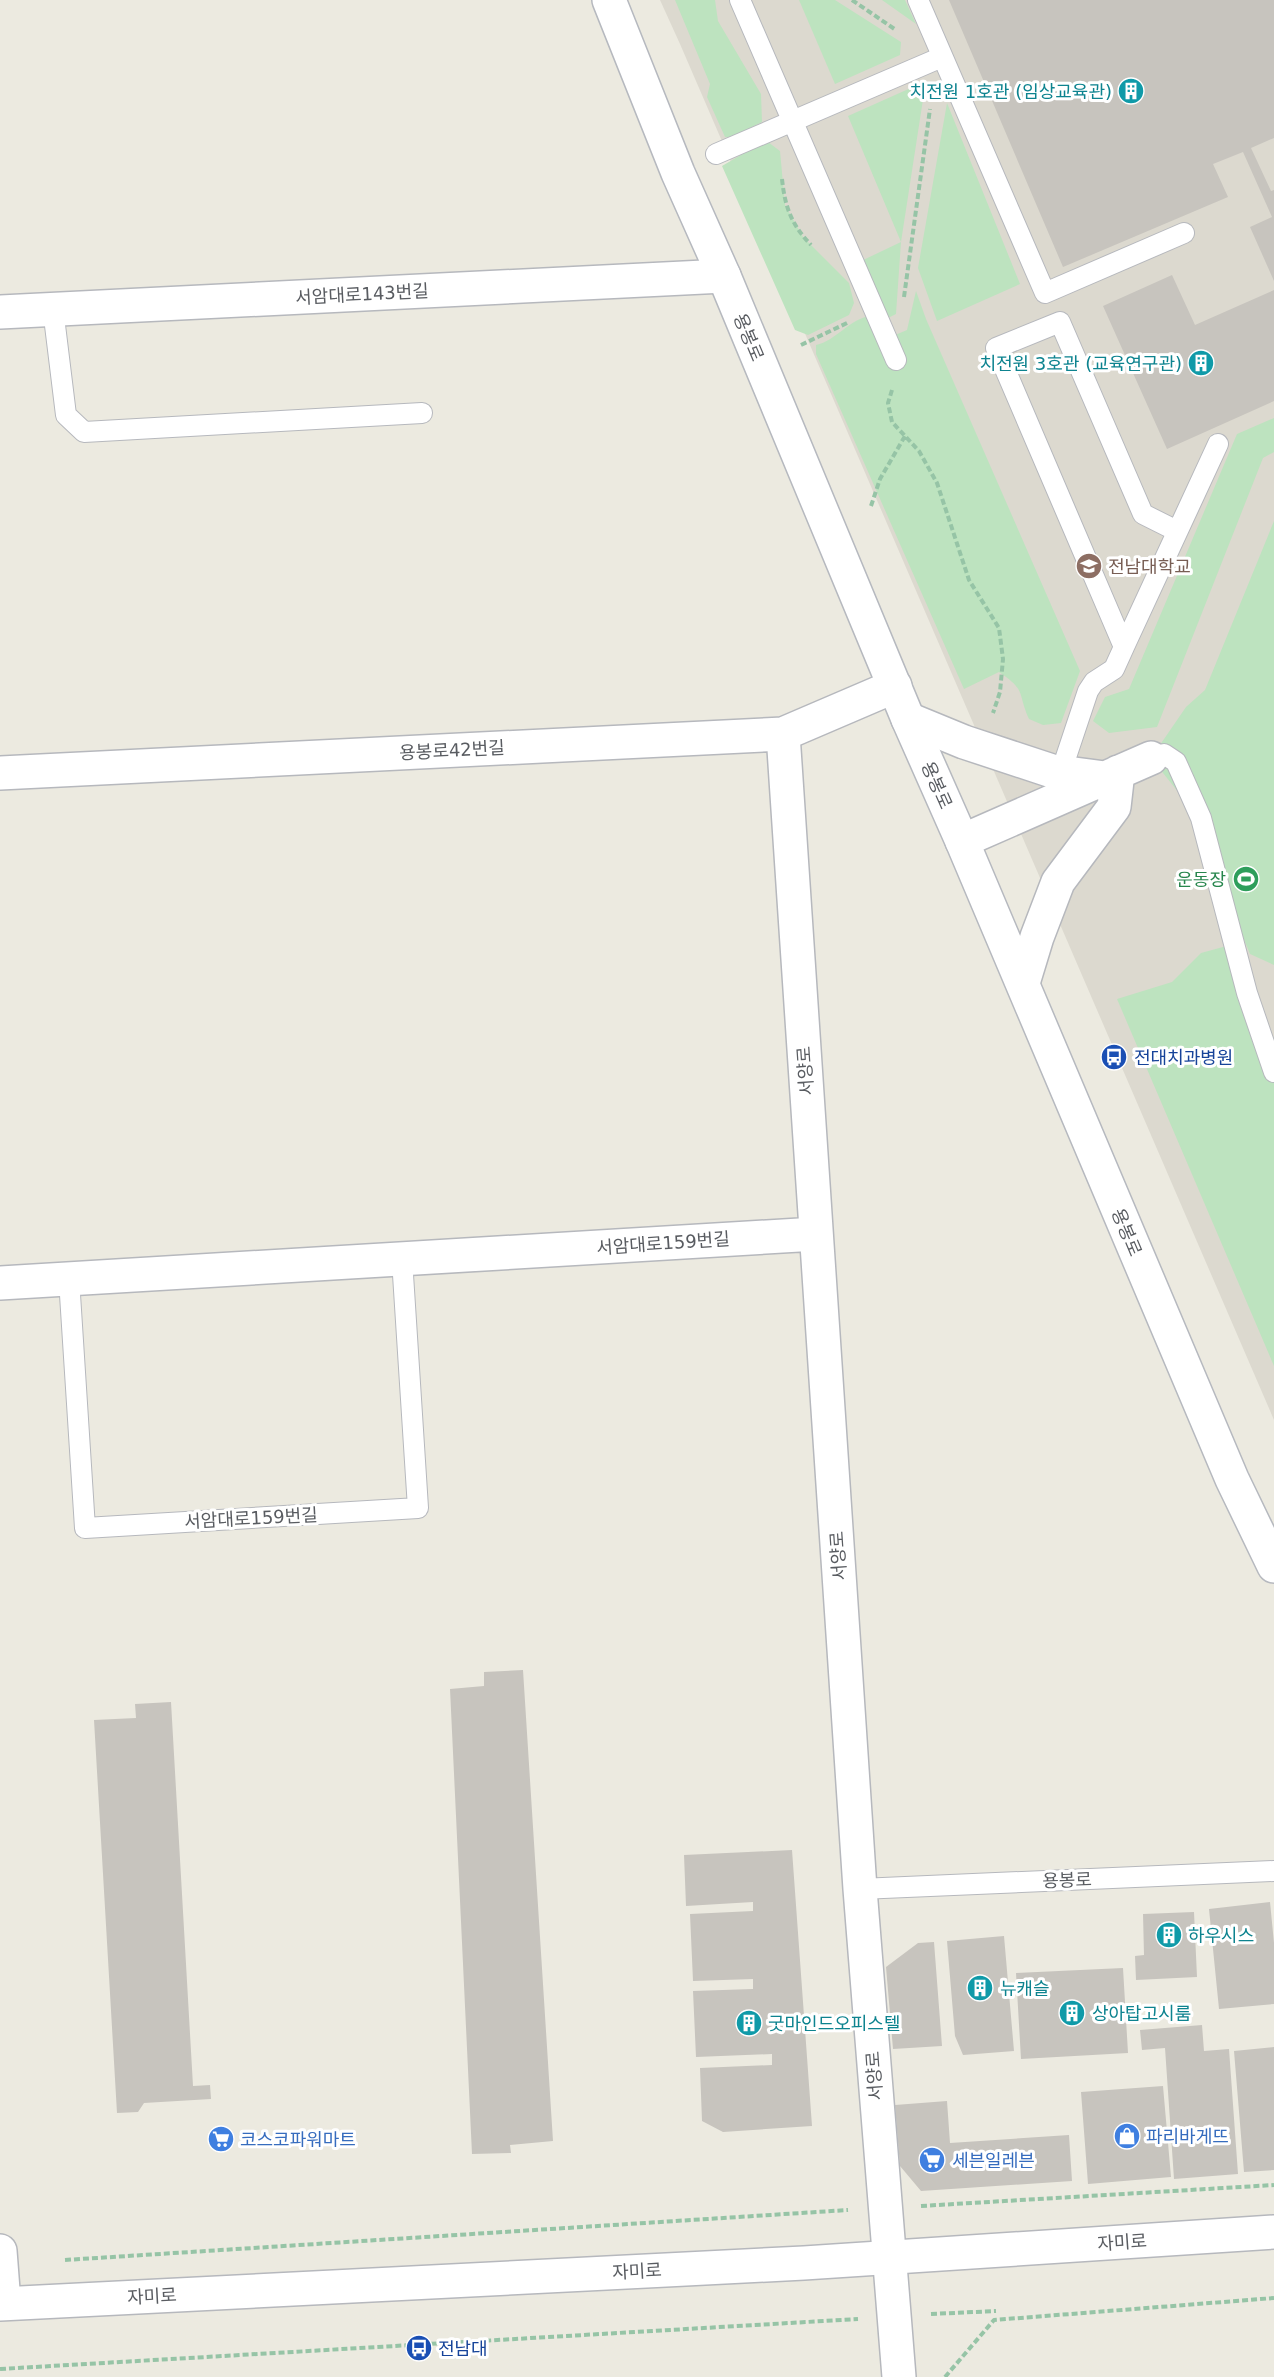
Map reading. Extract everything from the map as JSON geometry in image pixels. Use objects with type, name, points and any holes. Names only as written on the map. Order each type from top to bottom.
[{"type":"street","name":"용봉로","points":[[609,0],[678,173],[724,276],[908,719],[1023,983],[1232,1479],[1274,1566]]},
{"type":"street","name":"서암대로143번길","points":[[0,312],[724,276]]},
{"type":"street","name":"용봉로42번길","points":[[0,773],[783,734],[895,686]]},
{"type":"street","points":[[908,719],[964,742],[1061,772],[1112,775]]},
{"type":"street","name":"서양로","points":[[783,734],[860,1889],[899,2377]]},
{"type":"street","points":[[962,841],[1151,758]]},
{"type":"street","points":[[1023,983],[1058,882],[1114,807],[1112,775]]},
{"type":"street","name":"서암대로159번길","points":[[0,1283],[816,1234]]},
{"type":"street","name":"자미로","points":[[2,2303],[888,2258],[1274,2232]]},
{"type":"street","points":[[0,2251],[2,2303]]},
{"type":"lane","points":[[740,0],[896,360]]},
{"type":"lane","points":[[918,0],[940,58],[1045,293],[1184,233]]},
{"type":"lane","points":[[716,154],[940,58]]},
{"type":"lane","points":[[53,309],[66,415],[84,432],[422,413]]},
{"type":"lane","points":[[1124,646],[996,348],[1060,322],[1143,514],[1177,531]]},
{"type":"lane","points":[[1061,772],[1088,691],[1094,682],[1114,669],[1218,444]]},
{"type":"lane","points":[[1151,758],[1164,754],[1176,762],[1201,818],[1246,993],[1274,1072]]},
{"type":"lane","name":"서암대로159번길","points":[[69,1279],[85,1528],[108,1527],[418,1508],[402,1259]]},
{"type":"lane","name":"용봉로","points":[[860,1889],[1274,1871]]},
{"type":"path","points":[[852,0],[940,58],[901,322],[883,330]]},
{"type":"path","points":[[871,506],[880,480],[904,436]]},
{"type":"path","points":[[60,2260],[1274,2185]]},
{"type":"path","points":[[945,2377],[994,2320],[1274,2298]]},
{"type":"path","points":[[0,2369],[996,2311]]},
{"type":"shaded area","name":"전남대학교","points":[[660,0],[1274,0],[1274,1420],[680,44]]},
{"type":"green space","points":[[675,0],[715,0],[718,21],[761,94],[762,122],[732,137],[725,137],[707,97],[710,84]]},
{"type":"green space","points":[[799,0],[835,0],[901,42],[900,55],[835,84]]},
{"type":"green space","points":[[882,0],[905,0],[916,24]]},
{"type":"green space","points":[[913,87],[924,93],[901,242],[848,116]]},
{"type":"green space","points":[[947,103],[1020,284],[937,321],[918,268]]},
{"type":"green space","points":[[768,142],[780,151],[785,205],[803,237],[849,283],[854,303],[849,315],[808,335],[795,330],[722,166]]},
{"type":"green space","points":[[901,242],[896,314],[884,320],[859,262]]},
{"type":"green space","points":[[916,291],[926,319],[1080,671],[1061,723],[1043,725],[1029,719],[1018,688],[999,672],[964,689],[816,354],[816,345],[830,339],[862,318],[870,316],[881,341],[907,330]]},
{"type":"green space","points":[[1274,418],[1274,452],[1263,458],[1157,727],[1109,733],[1093,721],[1105,697],[1129,689],[1237,434]]},
{"type":"green space","name":"운동장","points":[[1274,521],[1274,965],[1250,954],[1187,803],[1151,758],[1186,707],[1205,690]]},
{"type":"green space","points":[[1234,944],[1274,1072],[1274,1366],[1117,999],[1172,982],[1201,953]]},
{"type":"building","name":"치전원 1호관 (임상교육관)","points":[[949,0],[1274,0],[1274,138],[1251,148],[1271,191],[1274,190],[1274,281],[1250,227],[1272,217],[1243,152],[1213,164],[1228,197],[1063,267]]},
{"type":"building","name":"치전원 3호관 (교육연구관)","points":[[1172,275],[1195,325],[1274,290],[1274,401],[1167,449],[1103,306]]},
{"type":"building","points":[[523,1670],[553,2141],[510,2145],[511,2153],[472,2154],[450,1689],[484,1686],[484,1672]]},
{"type":"building","points":[[171,1702],[193,2086],[210,2085],[211,2099],[144,2103],[138,2112],[117,2113],[94,1720],[136,1718],[135,1704]]},
{"type":"building","name":"굿마인드오피스텔","points":[[792,1850],[812,2126],[723,2132],[702,2121],[700,2068],[772,2065],[772,2054],[696,2057],[693,1991],[753,1989],[753,1979],[693,1981],[690,1914],[753,1911],[753,1902],[686,1906],[684,1855]]},
{"type":"building","points":[[1270,1902],[1274,1943],[1274,2004],[1219,2009],[1209,1909]]},
{"type":"building","name":"하우시스","points":[[1194,1912],[1197,1977],[1136,1980],[1135,1956],[1144,1955],[1143,1914]]},
{"type":"building","name":"뉴캐슬","points":[[1004,1936],[1014,2051],[963,2055],[955,2036],[947,1941]]},
{"type":"building","points":[[934,1942],[942,2046],[893,2049],[886,1967],[918,1943]]},
{"type":"building","name":"상아탑고시룸","points":[[1123,1968],[1128,2053],[1021,2059],[1016,1973]]},
{"type":"building","points":[[1202,2025],[1204,2051],[1229,2049],[1238,2174],[1174,2179],[1165,2048],[1142,2050],[1140,2030]]},
{"type":"building","points":[[1274,2047],[1274,2170],[1244,2172],[1234,2051]]},
{"type":"building","points":[[1163,2086],[1171,2177],[1088,2184],[1081,2092]]},
{"type":"building","points":[[947,2101],[950,2143],[1069,2135],[1072,2181],[921,2191],[900,2166],[895,2105]]},
{"type":"place","name":"치전원 1호관 (임상교육관)","points":[[1131,91]]},
{"type":"place","name":"치전원 3호관 (교육연구관)","points":[[1201,363]]},
{"type":"place","name":"전남대학교","points":[[1089,566]]},
{"type":"place","name":"운동장","points":[[1246,879]]},
{"type":"place","name":"전대치과병원","points":[[1114,1057]]},
{"type":"place","name":"하우시스","points":[[1169,1935]]},
{"type":"place","name":"뉴캐슬","points":[[980,1988]]},
{"type":"place","name":"상아탑고시룸","points":[[1072,2013]]},
{"type":"place","name":"굿마인드오피스텔","points":[[749,2023]]},
{"type":"place","name":"파리바게뜨","points":[[1127,2136]]},
{"type":"place","name":"코스코파워마트","points":[[221,2139]]},
{"type":"place","name":"세븐일레븐","points":[[932,2160]]},
{"type":"place","name":"전남대","points":[[419,2348]]}]
